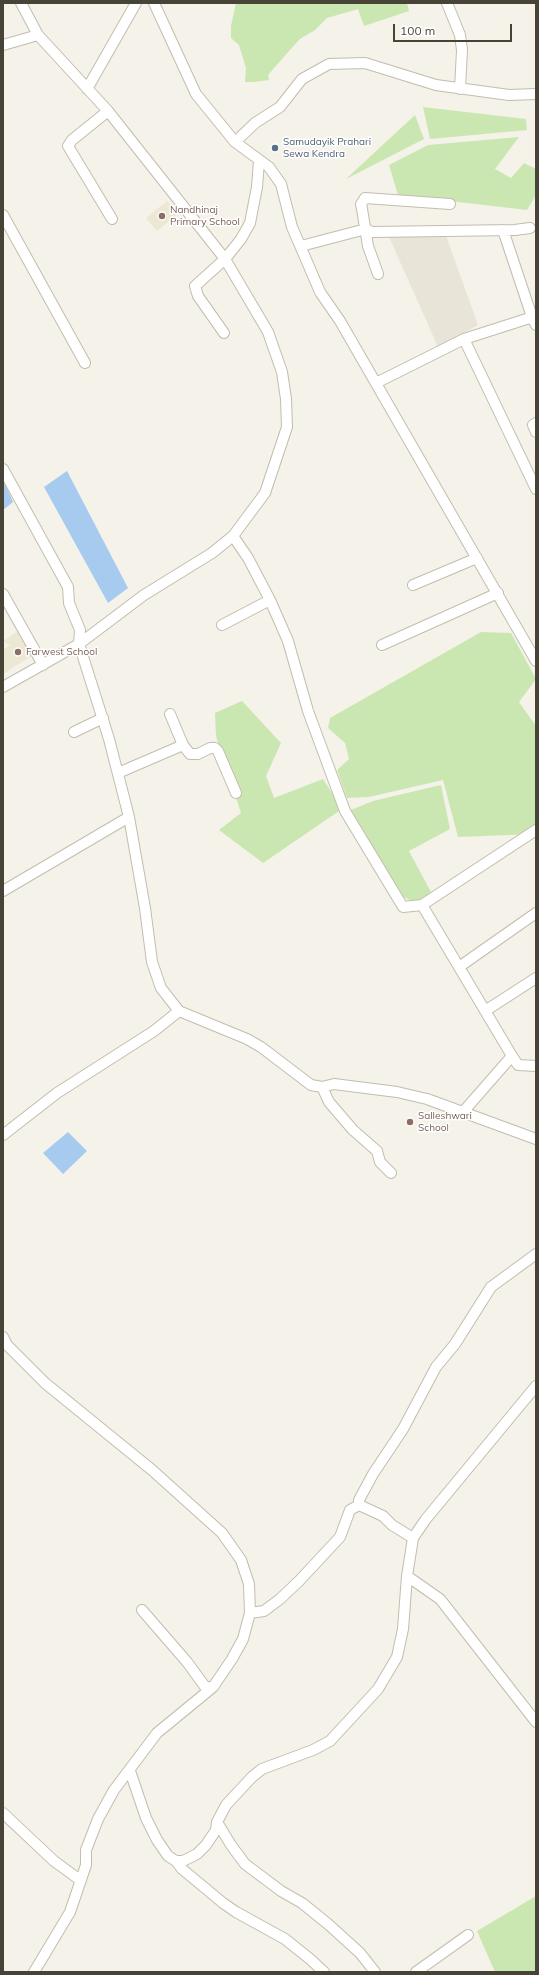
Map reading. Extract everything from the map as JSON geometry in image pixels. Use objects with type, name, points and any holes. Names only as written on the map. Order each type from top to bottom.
[{"type":"street","points":[[3,687],[78,644],[144,595],[212,553],[233,536],[265,492],[287,427],[286,399],[282,372],[268,332],[225,259],[108,111],[38,35],[21,3]]},
{"type":"street","points":[[87,89],[136,3]]},
{"type":"street","points":[[154,3],[196,94],[235,142],[269,167],[281,184],[292,226],[320,292],[340,321],[536,661]]},
{"type":"street","points":[[447,3],[460,35],[462,50],[460,89]]},
{"type":"street","points":[[3,45],[38,35]]},
{"type":"street","points":[[235,142],[255,123],[280,107],[302,80],[329,64],[365,63],[436,85],[509,95],[536,94]]},
{"type":"street","points":[[108,111],[72,140],[68,146],[112,219]]},
{"type":"street","points":[[224,333],[198,296],[195,286],[225,259],[241,239],[250,223],[256,194],[259,161]]},
{"type":"street","points":[[378,274],[368,246],[361,204],[365,198],[450,204]]},
{"type":"street","points":[[3,216],[85,363]]},
{"type":"street","points":[[301,246],[342,234],[366,229],[372,232],[503,230],[530,228]]},
{"type":"street","points":[[376,384],[464,339],[535,319],[503,230]]},
{"type":"street","points":[[464,339],[536,489]]},
{"type":"street","points":[[536,423],[533,425],[536,432]]},
{"type":"street","points":[[3,469],[68,587],[69,603],[80,630],[78,644],[103,718],[129,816],[145,908],[152,962],[161,988],[179,1011],[247,1039],[261,1047],[311,1085],[322,1087],[334,1084],[397,1092],[427,1099],[536,1139]]},
{"type":"street","points":[[233,536],[248,558],[270,600],[288,641],[308,711],[345,810],[403,907],[422,905],[536,830]]},
{"type":"street","points":[[413,585],[477,558]]},
{"type":"street","points":[[382,645],[498,593]]},
{"type":"street","points":[[3,594],[43,665]]},
{"type":"street","points":[[222,625],[270,600]]},
{"type":"street","points":[[170,714],[183,745],[190,754],[195,755],[214,748],[218,751],[236,793]]},
{"type":"street","points":[[74,732],[103,718]]},
{"type":"street","points":[[118,773],[183,745]]},
{"type":"street","points":[[3,891],[129,816]]},
{"type":"street","points":[[422,905],[518,1065],[536,1066]]},
{"type":"street","points":[[459,966],[536,913]]},
{"type":"street","points":[[485,1011],[536,978]]},
{"type":"street","points":[[3,1135],[57,1093],[154,1031],[179,1011]]},
{"type":"street","points":[[463,1112],[512,1056]]},
{"type":"street","points":[[322,1087],[330,1102],[353,1130],[377,1151],[380,1162],[391,1174]]},
{"type":"street","points":[[359,1505],[359,1500],[373,1474],[403,1429],[436,1367],[455,1344],[491,1287],[536,1254]]},
{"type":"street","points":[[3,1338],[7,1345],[45,1383],[152,1470],[222,1534],[241,1560],[249,1584],[250,1613],[243,1639],[232,1659],[214,1686],[156,1733],[130,1771],[114,1790],[98,1820],[86,1850],[86,1865],[70,1912],[34,1972]]},
{"type":"street","points":[[176,1861],[189,1859],[197,1854],[216,1830],[217,1822],[226,1805],[252,1776],[262,1769],[313,1750],[330,1741],[378,1689],[397,1656],[403,1629],[408,1576],[414,1538],[426,1519],[536,1386]]},
{"type":"street","points":[[359,1505],[383,1516],[392,1525],[414,1538]]},
{"type":"street","points":[[250,1613],[264,1611],[280,1599],[299,1581],[340,1537],[350,1510],[359,1505]]},
{"type":"street","points":[[408,1576],[440,1600],[536,1722]]},
{"type":"street","points":[[142,1610],[187,1662],[206,1688],[214,1686]]},
{"type":"street","points":[[130,1771],[149,1823],[168,1856],[176,1861],[182,1869],[223,1903],[285,1939],[324,1972]]},
{"type":"street","points":[[3,1813],[54,1861],[80,1880]]},
{"type":"street","points":[[217,1822],[245,1864],[281,1892],[302,1904],[328,1924],[360,1953],[374,1972]]},
{"type":"street","points":[[416,1972],[468,1936]]},
{"type":"shaded area","name":"Nandhinaj Primary School","points":[[167,201],[178,214],[157,231],[146,218]]},
{"type":"shaded area","points":[[446,236],[478,325],[438,347],[389,237]]},
{"type":"shaded area","name":"Farwest School","points":[[20,630],[33,655],[3,674],[3,650],[10,645],[3,641]]},
{"type":"green space","points":[[236,3],[407,3],[409,11],[364,26],[358,9],[327,18],[315,30],[300,39],[268,75],[269,80],[245,82],[246,68],[239,45],[231,38],[231,26]]},
{"type":"green space","points":[[423,107],[526,119],[527,130],[430,139]]},
{"type":"green space","points":[[415,115],[424,139],[346,179]]},
{"type":"green space","points":[[519,137],[495,169],[511,178],[524,163],[536,169],[536,195],[527,210],[398,195],[389,165],[428,145]]},
{"type":"green space","points":[[481,632],[511,633],[536,679],[519,702],[536,726],[536,834],[458,837],[443,780],[369,797],[347,798],[337,770],[349,759],[345,743],[328,728],[330,718]]},
{"type":"green space","points":[[242,701],[281,743],[266,776],[274,798],[323,779],[342,809],[263,863],[219,830],[241,813],[216,736],[215,713]]},
{"type":"green space","points":[[441,785],[450,829],[409,851],[431,892],[416,903],[402,896],[351,810],[373,801]]},
{"type":"green space","points":[[536,1896],[536,1972],[495,1972],[477,1931]]},
{"type":"water","points":[[67,471],[128,588],[108,603],[44,487]]},
{"type":"water","points":[[3,479],[13,502],[3,510]]},
{"type":"water","points":[[68,1132],[87,1151],[63,1174],[43,1153]]},
{"type":"place","name":"Samudayik Prahari Sewa Kendra","points":[[275,148]]},
{"type":"place","name":"Nandhinaj Primary School","points":[[162,216]]},
{"type":"place","name":"Farwest School","points":[[18,652]]},
{"type":"place","name":"Salleshwari School","points":[[410,1122]]}]
